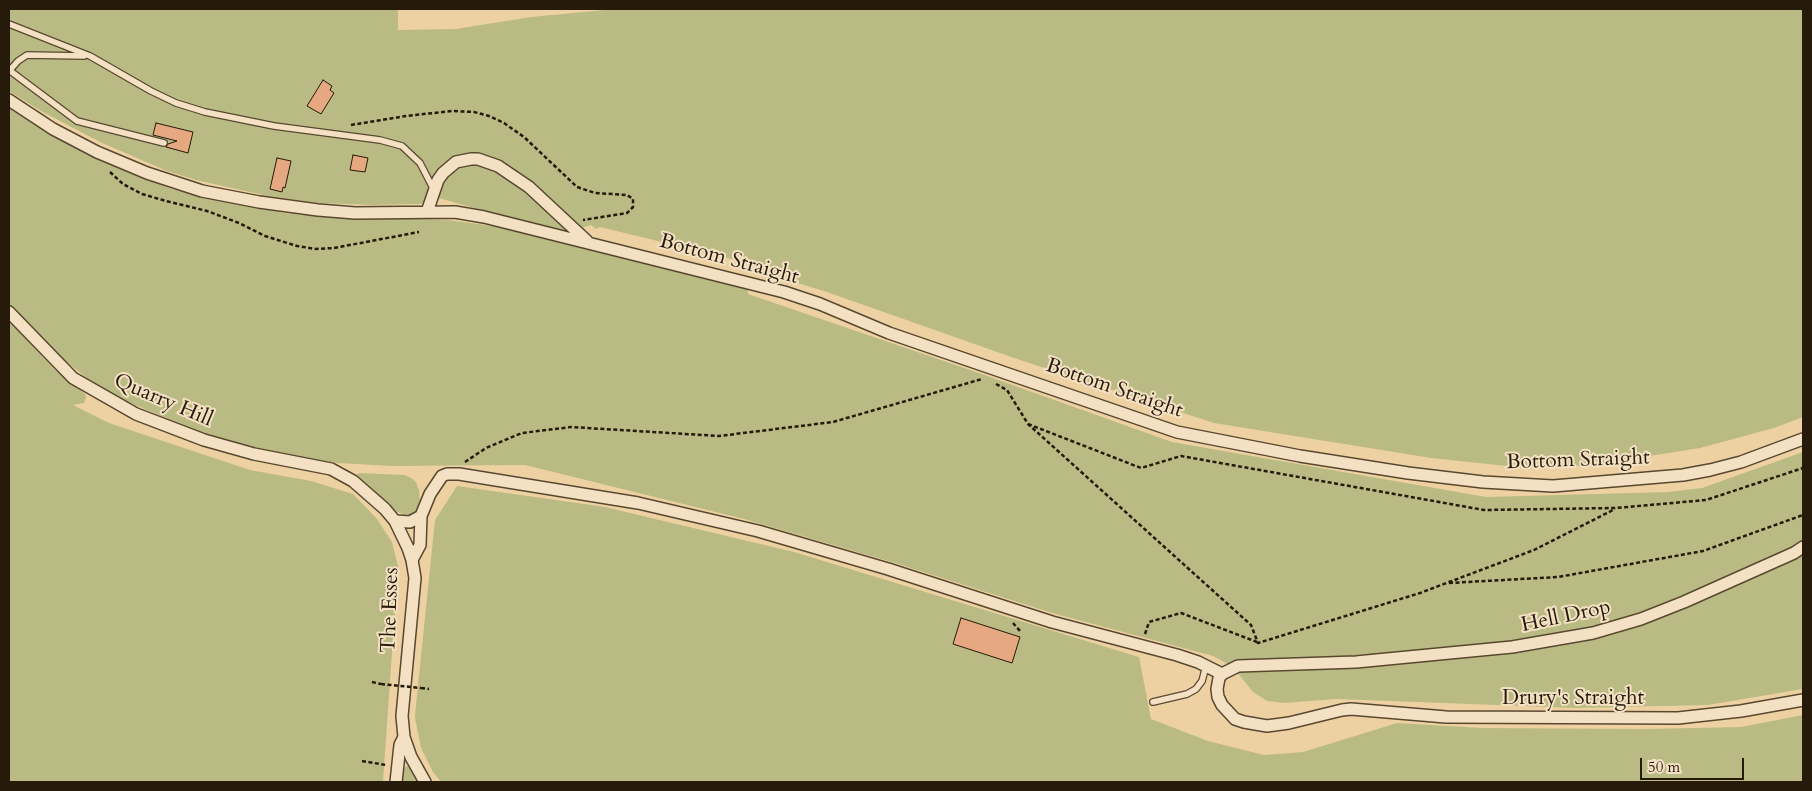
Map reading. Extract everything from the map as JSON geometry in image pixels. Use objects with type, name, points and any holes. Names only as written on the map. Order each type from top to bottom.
[{"type":"street","name":"Bottom Straight","points":[[9,100],[53,129],[97,152],[138,170],[202,191],[258,202],[318,210],[354,213],[455,212],[484,217],[784,292],[820,304],[889,332],[1176,432],[1300,456],[1388,470],[1516,485],[1553,486],[1684,475],[1741,462],[1803,439]]},
{"type":"street","points":[[427,212],[442,173],[456,162],[471,158],[485,160],[498,166],[529,187],[588,243]]},
{"type":"street","name":"Quarry Hill","points":[[9,312],[74,378],[136,414],[220,445],[254,454],[331,469]]},
{"type":"street","name":"The Esses","points":[[331,469],[354,481],[378,501],[395,521],[412,560],[415,578],[402,716],[404,737],[411,758],[425,782]]},
{"type":"street","points":[[412,560],[420,545],[421,516],[430,494],[438,480],[447,474],[459,474],[638,503],[758,531],[1052,622],[1177,655],[1222,674]]},
{"type":"street","points":[[395,521],[410,522],[421,516]]},
{"type":"street","name":"Hell Drop","points":[[1222,674],[1238,666],[1321,663],[1512,647],[1593,634],[1641,619],[1684,602],[1794,553],[1803,547]]},
{"type":"street","name":"Drury's Straight","points":[[1222,674],[1217,688],[1218,697],[1228,713],[1244,722],[1267,726],[1279,725],[1342,710],[1383,711],[1446,717],[1678,718],[1741,711],[1803,700]]},
{"type":"street","points":[[396,782],[400,744],[404,737]]},
{"type":"lane","points":[[9,24],[90,56],[151,91],[205,112],[274,126],[380,140],[402,146],[420,164],[434,190]]},
{"type":"lane","points":[[90,56],[27,55],[9,70],[77,121],[164,143]]},
{"type":"lane","points":[[1154,702],[1187,694],[1196,689],[1202,681],[1206,666]]},
{"type":"path","points":[[335,134],[346,126],[422,114],[464,111],[490,116],[524,137],[577,187],[595,193],[627,195],[633,199],[633,207],[628,213],[592,218],[570,226]]},
{"type":"path","points":[[97,152],[115,177],[128,187],[158,199],[215,214],[288,244],[316,249],[334,248],[419,232]]},
{"type":"path","points":[[447,474],[486,448],[522,433],[571,427],[719,436],[833,422],[983,378],[987,366]]},
{"type":"path","points":[[991,382],[1007,390],[1028,424],[1252,625],[1258,642]]},
{"type":"path","points":[[1149,622],[1182,613],[1258,642],[1445,584],[1534,550],[1616,508]]},
{"type":"path","points":[[1445,584],[1558,577],[1703,551],[1803,515]]},
{"type":"path","points":[[372,682],[429,689]]},
{"type":"path","points":[[362,761],[397,767]]},
{"type":"green space","points":[[9,9],[398,9],[398,30],[456,29],[531,17],[615,9],[1803,9],[1803,417],[1774,428],[1700,448],[1593,465],[1525,468],[1431,458],[1214,423],[1020,360],[824,291],[757,271],[756,265],[600,227],[596,229],[591,225],[569,232],[494,214],[439,198],[420,204],[320,203],[268,196],[196,180],[167,171],[100,142],[41,111],[9,91]]},
{"type":"green space","points":[[9,108],[84,153],[171,189],[284,213],[372,219],[412,218],[448,220],[500,227],[748,288],[748,294],[979,373],[1172,442],[1486,497],[1668,492],[1702,488],[1803,452],[1803,689],[1708,705],[1576,708],[1337,699],[1284,703],[1267,701],[1253,692],[1236,671],[1213,656],[1052,613],[895,563],[744,519],[525,465],[392,466],[337,463],[243,446],[200,432],[104,392],[61,357],[9,304]]},
{"type":"green space","points":[[9,321],[55,370],[85,394],[84,403],[73,405],[109,423],[250,470],[311,481],[353,494],[377,519],[392,542],[398,566],[383,782],[9,782]]},
{"type":"green space","points":[[357,474],[405,475],[411,478],[416,482],[419,490],[420,502],[417,512],[407,516],[393,510],[359,480]]},
{"type":"green space","points":[[457,486],[605,507],[794,552],[1139,657],[1151,719],[1208,741],[1264,755],[1303,752],[1397,723],[1482,728],[1645,729],[1741,727],[1803,715],[1803,782],[441,782],[433,772],[421,748],[415,718],[435,520]]},
{"type":"green space","points":[[409,766],[418,782],[402,782],[403,769]]},
{"type":"building","points":[[323,80],[332,86],[330,90],[334,93],[321,114],[307,106]]},
{"type":"building","points":[[156,123],[193,132],[188,153],[166,147],[168,144],[177,141],[153,135]]},
{"type":"building","points":[[353,155],[368,158],[365,172],[350,170]]},
{"type":"building","points":[[277,158],[291,161],[285,188],[283,187],[282,192],[270,189]]},
{"type":"building","points":[[961,618],[1020,637],[1012,663],[953,644]]}]
